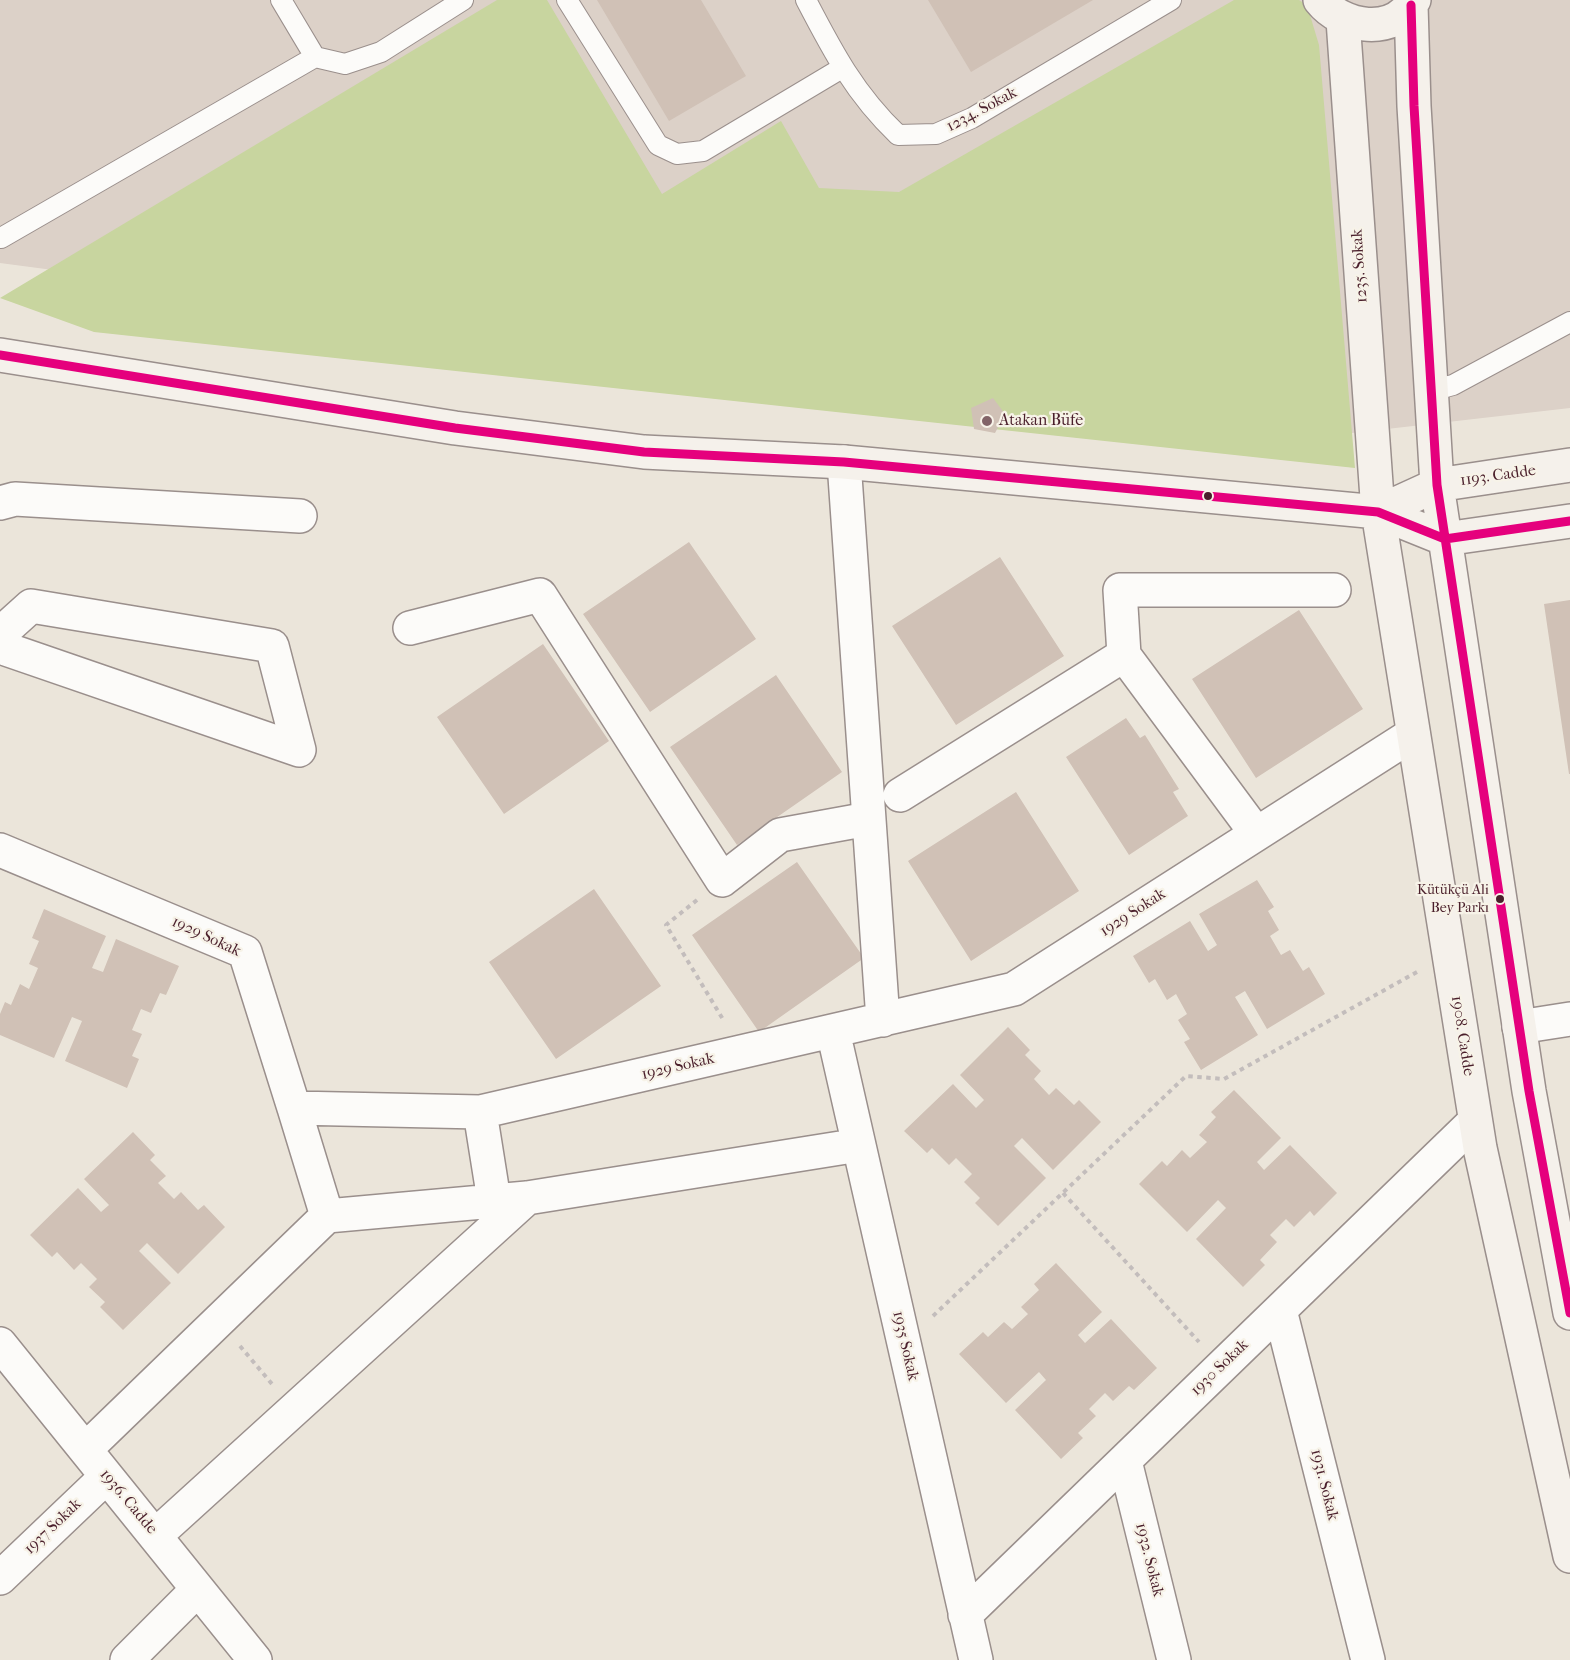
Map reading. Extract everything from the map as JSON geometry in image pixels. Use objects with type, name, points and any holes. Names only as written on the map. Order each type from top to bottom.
[{"type":"main road","points":[[1331,10],[1361,25],[1380,24],[1397,17],[1413,2]]},
{"type":"main road","points":[[1413,2],[1414,106],[1437,484],[1519,1027],[1565,1260],[1570,1313]]},
{"type":"main road","name":"1235. Sokak","points":[[1331,10],[1378,512]]},
{"type":"main road","points":[[0,355],[455,428],[632,451],[844,462],[1378,512],[1445,539],[1570,521]]},
{"type":"main road","name":"1193. Cadde","points":[[1378,512],[1437,484],[1570,465]]},
{"type":"main road","name":"1908. Cadde","points":[[1378,512],[1475,1120],[1570,1556]]},
{"type":"street","points":[[844,462],[883,1020]]},
{"type":"street","points":[[0,503],[15,499],[300,516]]},
{"type":"street","points":[[1257,833],[1124,655],[1120,590],[1334,590]]},
{"type":"street","points":[[410,628],[540,595],[722,880],[780,835],[868,819]]},
{"type":"street","points":[[0,634],[31,606],[272,646],[299,750],[0,647]]},
{"type":"street","points":[[900,795],[1124,655]]},
{"type":"street","name":"1929 Sokak","points":[[0,850],[245,952],[294,1108],[480,1113],[1014,988],[1413,734]]},
{"type":"street","points":[[1519,1027],[1570,1019]]},
{"type":"street","name":"1935 Sokak","points":[[833,1031],[976,1660]]},
{"type":"street","points":[[294,1108],[327,1216]]},
{"type":"street","points":[[480,1113],[494,1200]]},
{"type":"street","name":"1930 Sokak","points":[[965,1616],[1475,1120]]},
{"type":"street","points":[[86,1449],[327,1216],[527,1198],[859,1145]]},
{"type":"street","points":[[156,1535],[527,1198]]},
{"type":"street","name":"1931. Sokak","points":[[1280,1310],[1368,1660]]},
{"type":"street","name":"1936. Cadde","points":[[0,1344],[86,1449],[105,1477],[156,1535],[197,1590],[255,1660]]},
{"type":"street","name":"1932. Sokak","points":[[1125,1461],[1174,1660]]},
{"type":"street","name":"1937 Sokak","points":[[0,1578],[105,1477]]},
{"type":"street","points":[[127,1660],[197,1590]]},
{"type":"lane","points":[[281,0],[315,57]]},
{"type":"lane","points":[[1,238],[315,57],[345,64],[381,52],[463,0]]},
{"type":"lane","points":[[567,0],[658,145],[677,154],[703,151],[842,68]]},
{"type":"lane","name":"1234. Sokak","points":[[806,0],[842,68],[870,107],[898,135],[936,134],[972,118],[1171,0]]},
{"type":"lane","points":[[1431,391],[1454,385],[1570,322]]},
{"type":"path","points":[[722,880],[666,925],[743,1052]]},
{"type":"path","points":[[904,1343],[1186,1076],[1224,1078],[1449,954]]},
{"type":"path","points":[[1063,1193],[1222,1367]]},
{"type":"path","points":[[218,1321],[294,1410]]},
{"type":"shaded area","points":[[0,0],[1570,0],[1570,408],[1317,437],[0,263]]},
{"type":"green space","points":[[497,0],[547,0],[662,194],[781,121],[819,188],[899,192],[1234,0],[1299,0],[1307,5],[1319,45],[1355,468],[94,332],[0,298]]},
{"type":"building","points":[[597,0],[701,0],[746,76],[669,121]]},
{"type":"building","points":[[928,0],[1093,0],[971,72]]},
{"type":"building","name":"Atakan Büfe","points":[[993,398],[1005,414],[995,433],[974,429],[971,408]]},
{"type":"building","points":[[689,542],[756,639],[650,712],[583,614]]},
{"type":"building","points":[[1000,557],[1064,656],[956,725],[892,626]]},
{"type":"building","points":[[1570,600],[1570,774],[1569,774],[1544,604]]},
{"type":"building","points":[[1299,610],[1363,709],[1256,778],[1192,679]]},
{"type":"building","points":[[543,644],[609,741],[504,814],[437,717]]},
{"type":"building","points":[[776,675],[842,772],[737,845],[670,747]]},
{"type":"building","points":[[1126,718],[1140,738],[1145,735],[1179,789],[1173,792],[1188,816],[1129,855],[1066,757]]},
{"type":"building","points":[[1016,792],[1079,891],[971,961],[908,861]]},
{"type":"building","points":[[797,862],[864,958],[759,1032],[692,935]]},
{"type":"building","points":[[1257,880],[1274,907],[1268,911],[1279,930],[1270,936],[1281,955],[1290,950],[1303,971],[1309,967],[1325,994],[1267,1029],[1245,991],[1235,997],[1258,1035],[1201,1070],[1184,1042],[1190,1039],[1178,1020],[1187,1014],[1176,994],[1167,1000],[1155,979],[1149,983],[1133,956],[1190,921],[1208,951],[1217,945],[1199,914]]},
{"type":"building","points":[[594,889],[661,986],[556,1059],[489,962]]},
{"type":"building","points":[[44,909],[106,936],[92,968],[103,972],[116,939],[179,966],[166,995],[160,993],[151,1013],[141,1009],[132,1030],[142,1034],[132,1056],[139,1059],[127,1088],[65,1061],[82,1021],[72,1017],[54,1058],[0,1035],[0,1014],[5,1002],[11,1005],[20,984],[29,989],[38,968],[29,964],[39,941],[32,938]]},
{"type":"building","points":[[1008,1027],[1030,1050],[1025,1055],[1041,1071],[1034,1079],[1049,1095],[1056,1088],[1074,1105],[1079,1100],[1101,1122],[1053,1170],[1022,1138],[1014,1146],[1046,1178],[998,1226],[975,1203],[980,1198],[964,1182],[972,1174],[956,1158],[949,1165],[932,1148],[927,1153],[904,1131],[953,1084],[976,1108],[984,1100],[960,1075]]},
{"type":"building","points":[[1234,1090],[1281,1138],[1257,1162],[1264,1170],[1290,1145],[1337,1193],[1314,1216],[1310,1211],[1294,1227],[1286,1219],[1270,1235],[1277,1242],[1260,1260],[1265,1265],[1243,1287],[1196,1239],[1226,1208],[1218,1200],[1187,1232],[1139,1184],[1162,1161],[1167,1166],[1182,1150],[1190,1158],[1207,1142],[1199,1135],[1216,1117],[1211,1112]]},
{"type":"building","points":[[133,1132],[155,1155],[150,1160],[166,1176],[158,1183],[174,1199],[181,1192],[198,1210],[204,1205],[225,1227],[178,1274],[147,1243],[139,1251],[171,1283],[123,1330],[100,1307],[105,1302],[89,1287],[97,1279],[81,1263],[74,1270],[57,1252],[52,1257],[30,1235],[78,1188],[101,1212],[109,1205],[84,1179]]},
{"type":"building","points":[[1056,1263],[1102,1312],[1078,1335],[1085,1343],[1111,1319],[1157,1368],[1134,1390],[1129,1386],[1113,1401],[1105,1393],[1089,1409],[1096,1416],[1078,1433],[1083,1438],[1061,1459],[1015,1410],[1046,1380],[1039,1372],[1006,1403],[959,1354],[983,1332],[988,1337],[1004,1322],[1012,1329],[1028,1314],[1021,1307],[1039,1290],[1034,1284]]},
{"type":"transit line","points":[[1411,5],[1414,106],[1437,485],[1529,1091],[1570,1313]]},
{"type":"transit line","points":[[0,355],[455,428],[644,452],[844,462],[1378,512],[1445,539],[1570,521]]},
{"type":"place","name":"Atakan Büfe","points":[[987,421]]},
{"type":"place","name":"Kütükçü Ali Bey Parkı","points":[[1500,899]]}]
